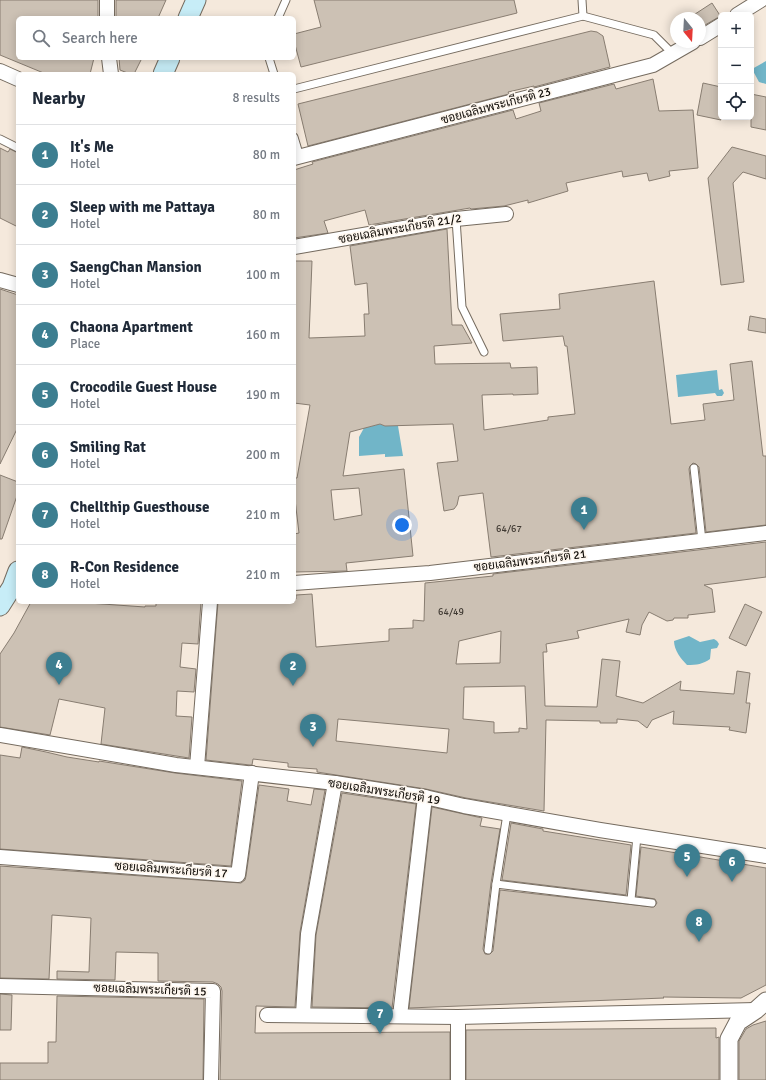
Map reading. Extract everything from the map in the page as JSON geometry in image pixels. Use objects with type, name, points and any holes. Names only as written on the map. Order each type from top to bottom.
[{"type":"main road","points":[[189,16],[196,0]]},
{"type":"main road","points":[[164,72],[169,60]]},
{"type":"main road","points":[[0,606],[16,582]]},
{"type":"street","points":[[107,0],[107,16]]},
{"type":"street","points":[[742,12],[761,0]]},
{"type":"street","points":[[706,34],[718,27]]},
{"type":"street","name":"ซอยเฉลิมพระเกียรติ 23","points":[[297,157],[653,65],[684,48]]},
{"type":"street","points":[[109,60],[111,72]]},
{"type":"street","points":[[0,71],[16,78]]},
{"type":"street","name":"ซอยเฉลิมพระเกียรติ 21/2","points":[[296,248],[456,219],[506,214]]},
{"type":"street","points":[[0,280],[16,284]]},
{"type":"street","name":"ซอยเฉลิมพระเกียรติ 21","points":[[296,583],[430,573],[766,534]]},
{"type":"street","points":[[197,767],[210,604]]},
{"type":"street","name":"ซอยเฉลิมพระเกียรติ 19","points":[[0,735],[197,767],[335,783],[425,797],[507,814],[766,856]]},
{"type":"street","name":"ซอยเฉลิมพระเกียรติ 17","points":[[0,857],[238,876],[252,773]]},
{"type":"street","points":[[303,1014],[308,934],[335,783]]},
{"type":"street","points":[[400,1016],[425,797]]},
{"type":"street","name":"ซอยเฉลิมพระเกียรติ 15","points":[[0,986],[213,991],[211,1080]]},
{"type":"street","points":[[267,1014],[458,1017],[763,1004]]},
{"type":"street","points":[[729,1080],[729,1039],[738,1022],[763,1004]]},
{"type":"street","points":[[458,1017],[458,1080]]},
{"type":"lane","points":[[279,16],[286,0]]},
{"type":"lane","points":[[582,0],[583,16]]},
{"type":"lane","points":[[296,88],[583,16],[654,36],[674,54]]},
{"type":"lane","points":[[270,60],[273,72]]},
{"type":"lane","points":[[0,139],[16,147]]},
{"type":"lane","points":[[456,219],[462,307],[484,352]]},
{"type":"lane","points":[[694,468],[702,541]]},
{"type":"lane","points":[[488,950],[496,884],[507,814]]},
{"type":"lane","points":[[630,900],[637,836]]},
{"type":"lane","points":[[496,884],[652,903]]},
{"type":"water","points":[[766,61],[766,84],[759,82],[754,73],[754,68]]},
{"type":"water","points":[[717,370],[719,390],[722,389],[724,393],[722,396],[717,396],[715,393],[678,397],[676,375]]},
{"type":"water","points":[[380,424],[385,426],[398,426],[403,456],[385,457],[385,454],[359,456],[359,437],[364,428]]},
{"type":"water","points":[[689,636],[700,642],[714,639],[717,641],[719,644],[717,648],[711,649],[710,659],[697,664],[687,665],[685,663],[677,651],[674,641]]},
{"type":"building","points":[[0,0],[98,0],[98,16],[16,16],[16,60],[94,60],[90,72],[41,72],[0,55]]},
{"type":"building","points":[[116,0],[166,0],[159,16],[116,16]]},
{"type":"building","points":[[314,0],[514,0],[517,13],[301,67],[296,48],[296,33],[321,27]]},
{"type":"building","points":[[712,3],[718,12],[718,18],[706,24],[706,12],[698,12]]},
{"type":"building","points":[[591,31],[597,32],[603,36],[610,67],[534,87],[508,92],[509,94],[308,146],[298,104]]},
{"type":"building","points":[[119,60],[141,60],[135,72],[125,72],[120,70]]},
{"type":"building","points":[[653,79],[659,111],[693,110],[698,168],[669,171],[670,176],[649,181],[647,173],[623,177],[622,171],[566,183],[568,191],[528,203],[528,200],[504,206],[470,208],[369,225],[365,210],[324,221],[328,233],[296,238],[296,169],[313,164],[312,162],[513,110],[516,119],[541,111],[539,103],[614,84],[616,89]]},
{"type":"building","points":[[703,83],[718,86],[718,119],[697,115]]},
{"type":"building","points":[[754,95],[766,97],[766,130],[751,127],[751,120],[754,120]]},
{"type":"building","points":[[732,147],[766,156],[766,179],[743,172],[733,183],[744,282],[721,285],[708,178]]},
{"type":"building","points":[[0,148],[8,152],[10,149],[16,152],[16,226],[0,218]]},
{"type":"building","points":[[447,229],[452,325],[462,325],[472,343],[434,346],[435,364],[510,363],[511,368],[537,367],[538,394],[482,395],[484,430],[548,420],[548,417],[575,414],[567,346],[565,346],[563,336],[503,341],[500,314],[560,309],[559,294],[654,281],[671,424],[705,420],[703,404],[734,400],[730,364],[752,361],[763,456],[766,456],[766,525],[706,532],[699,467],[693,463],[689,469],[696,533],[491,557],[483,493],[459,496],[457,505],[454,509],[444,511],[437,463],[458,461],[453,424],[385,426],[380,424],[350,432],[343,476],[404,469],[413,556],[346,563],[347,571],[296,572],[296,534],[299,533],[296,508],[296,478],[310,405],[296,403],[296,261],[312,261],[309,338],[365,336],[364,314],[369,314],[367,283],[355,285],[350,246]],"holes":[[[359,488],[362,515],[334,520],[331,490]]]},
{"type":"building","points":[[0,289],[16,294],[16,431],[0,464]]},
{"type":"building","points":[[750,316],[766,319],[766,333],[748,330]]},
{"type":"building","points":[[0,475],[16,481],[16,499],[2,539],[0,539]]},
{"type":"building","points":[[766,542],[766,577],[704,585],[712,589],[715,612],[688,615],[688,618],[674,618],[673,620],[667,621],[649,612],[642,625],[640,635],[626,632],[629,619],[577,631],[579,638],[546,644],[547,652],[543,652],[545,706],[597,707],[602,659],[620,661],[616,696],[643,703],[681,681],[680,690],[734,694],[737,671],[750,673],[746,703],[750,703],[746,733],[729,730],[730,727],[673,724],[674,711],[652,720],[647,728],[638,721],[617,719],[617,723],[600,723],[600,721],[546,720],[544,811],[466,798],[426,789],[317,772],[317,769],[288,767],[288,763],[253,759],[252,765],[250,765],[206,760],[218,604],[296,604],[296,595],[312,594],[316,647],[389,641],[389,629],[413,628],[413,620],[424,621],[425,583],[493,576],[493,574]],"holes":[[[501,631],[500,663],[456,664],[459,641]],[[525,686],[527,729],[519,728],[519,732],[494,733],[494,722],[463,719],[464,687]],[[338,719],[449,729],[447,753],[336,741]]]},
{"type":"building","points":[[30,604],[102,604],[145,607],[156,606],[156,604],[201,604],[198,644],[182,643],[180,667],[196,669],[194,692],[177,691],[176,716],[192,717],[189,758],[101,744],[105,708],[59,699],[50,735],[0,727],[0,654],[14,633]]},
{"type":"building","points":[[745,604],[762,612],[746,646],[729,638]]},
{"type":"building","points":[[22,747],[67,757],[99,762],[242,781],[231,866],[0,849],[0,755],[20,758]]},
{"type":"building","points":[[259,785],[289,789],[287,801],[311,805],[314,789],[325,790],[300,932],[295,1007],[256,1006],[255,1033],[450,1032],[450,1080],[220,1080],[222,991],[218,984],[213,982],[158,981],[158,953],[116,952],[115,980],[57,979],[57,971],[89,972],[91,918],[52,915],[49,979],[0,978],[0,866],[241,883],[245,880],[246,876]]},
{"type":"building","points":[[342,793],[416,804],[392,1008],[312,1007],[316,935]]},
{"type":"building","points":[[432,807],[482,818],[480,826],[500,829],[491,883],[483,949],[485,954],[490,954],[493,951],[500,890],[654,907],[657,903],[655,899],[636,896],[641,847],[766,868],[766,985],[741,998],[663,997],[664,998],[409,1008]]},
{"type":"building","points":[[511,823],[543,829],[543,831],[631,845],[626,895],[502,880]]},
{"type":"building","points":[[0,994],[12,995],[11,1030],[0,1030]]},
{"type":"building","points":[[57,996],[204,999],[203,1080],[0,1080],[0,1063],[48,1063],[48,1042],[56,1042]]},
{"type":"building","points":[[766,1021],[766,1080],[739,1080],[739,1041],[746,1029]]},
{"type":"building","points":[[716,1028],[716,1038],[719,1037],[719,1080],[466,1080],[466,1030]]},
{"type":"place","name":"It's Me","points":[[584,530]]},
{"type":"place","name":"Chaona Apartment","points":[[59,685]]},
{"type":"place","name":"Sleep with me Pattaya","points":[[293,686]]},
{"type":"place","name":"SaengChan Mansion","points":[[313,747]]},
{"type":"place","name":"Crocodile Guest House","points":[[687,877]]},
{"type":"place","name":"Smiling Rat","points":[[732,882]]},
{"type":"place","name":"R-Con Residence","points":[[699,942]]},
{"type":"place","name":"Chellthip Guesthouse","points":[[380,1034]]}]
